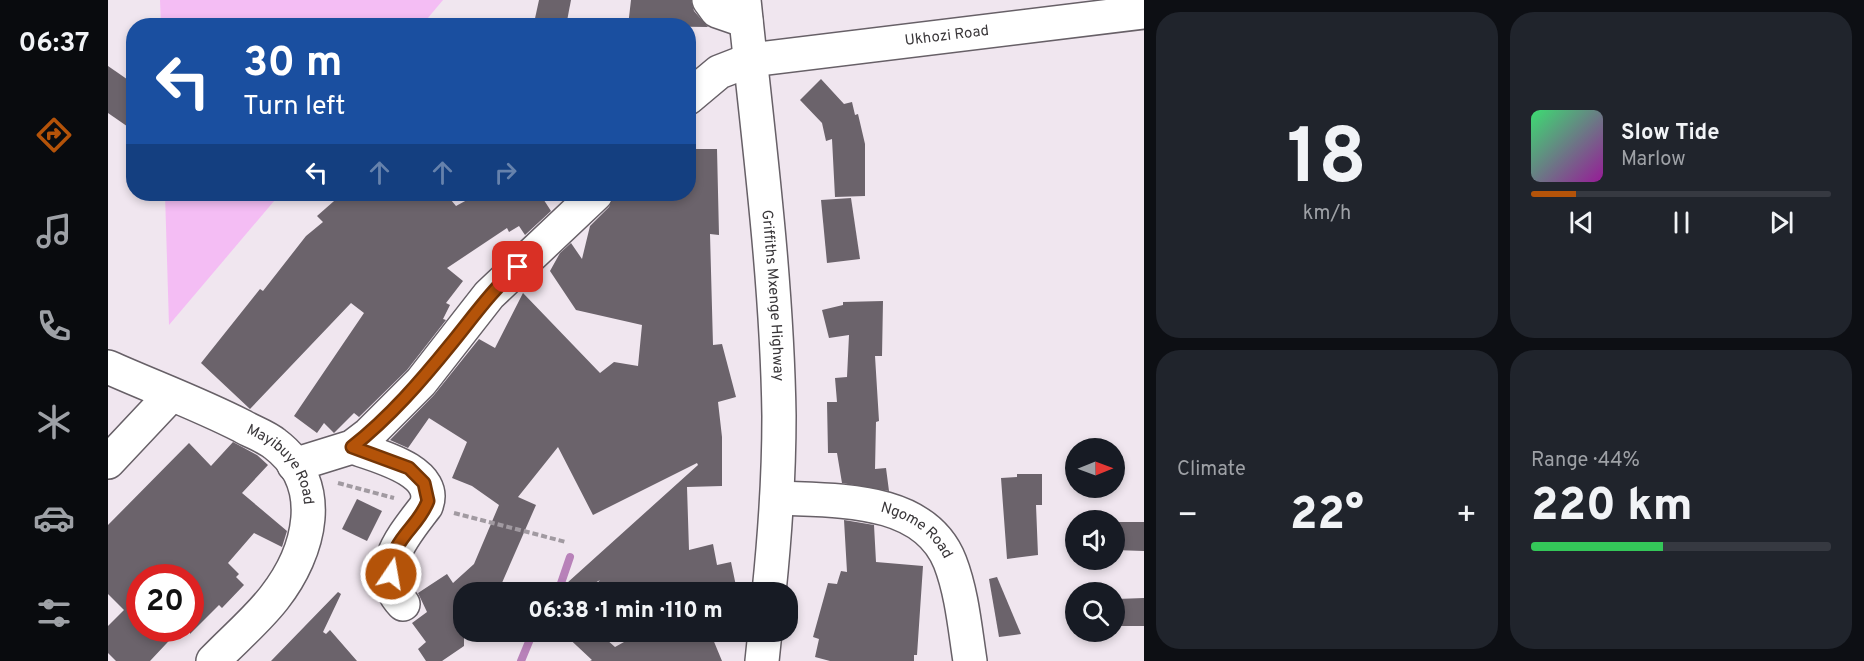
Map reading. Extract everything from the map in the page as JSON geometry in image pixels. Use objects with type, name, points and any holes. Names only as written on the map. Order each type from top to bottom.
[{"type":"street","name":"Griffiths Mxenge Highway","points":[[729,7],[750,60],[772,300],[779,415],[777,498],[770,582]]},
{"type":"street","name":"Ukhozi Road","points":[[696,91],[719,72],[750,60],[1144,12]]},
{"type":"street","points":[[294,465],[352,447],[377,426],[421,382],[505,279],[589,201]]},
{"type":"street","name":"Mayibuye Road","points":[[108,367],[213,411],[275,444],[302,474],[308,500],[306,532],[294,567],[273,599],[213,661]]},
{"type":"street","points":[[108,462],[171,395]]},
{"type":"street","points":[[352,447],[409,468],[424,483],[428,501],[426,506],[401,537],[392,555],[394,585],[403,604]]},
{"type":"street","name":"Ngome Road","points":[[777,498],[843,501],[888,509],[922,524],[943,548],[951,563],[970,661]]},
{"type":"street","points":[[762,661],[764,642]]},
{"type":"shaded area","points":[[160,0],[443,0],[428,18],[161,18]]},
{"type":"shaded area","points":[[165,201],[274,201],[169,325]]},
{"type":"building","points":[[539,0],[571,0],[568,18],[535,18]]},
{"type":"building","points":[[631,0],[691,0],[694,11],[708,27],[696,27],[696,18],[629,18]]},
{"type":"building","points":[[108,66],[126,78],[126,125],[108,113]]},
{"type":"building","points":[[821,79],[844,104],[852,102],[855,115],[858,114],[865,144],[865,196],[835,197],[832,139],[826,141],[822,123],[800,100]]},
{"type":"building","points":[[696,149],[717,149],[719,235],[710,234],[713,345],[722,344],[736,397],[718,402],[722,437],[722,486],[687,487],[689,550],[713,544],[717,565],[731,562],[735,582],[598,582],[600,580],[568,582],[698,465],[697,463],[593,515],[558,447],[518,497],[536,505],[502,582],[454,582],[474,564],[499,505],[472,486],[452,478],[467,442],[429,418],[408,448],[390,440],[434,395],[479,339],[495,348],[523,293],[600,373],[614,362],[638,366],[642,325],[576,310],[550,271],[560,253],[571,243],[582,259],[590,226],[609,207],[611,201],[696,201]]},
{"type":"building","points":[[851,198],[860,259],[827,263],[821,200]]},
{"type":"building","points":[[334,201],[452,201],[456,206],[465,201],[545,201],[551,211],[525,235],[519,226],[509,232],[507,228],[447,268],[463,281],[446,303],[450,305],[443,319],[446,320],[407,370],[359,417],[354,413],[334,433],[324,423],[317,433],[294,416],[364,313],[351,303],[250,409],[201,363],[260,289],[263,291],[306,236],[323,222],[317,216]]},
{"type":"building","points":[[883,301],[882,356],[875,356],[879,421],[876,422],[875,469],[886,468],[889,491],[842,483],[837,453],[828,453],[827,402],[837,402],[835,378],[847,377],[849,335],[829,338],[822,310],[843,305],[843,302]]},
{"type":"building","points":[[233,442],[257,455],[268,465],[242,493],[287,531],[282,547],[254,533],[228,563],[239,574],[236,577],[244,585],[222,608],[219,605],[204,620],[204,564],[126,564],[126,642],[168,642],[150,661],[116,661],[108,653],[108,626],[124,610],[108,594],[108,525],[189,443],[211,466]]},
{"type":"building","points":[[1017,474],[1042,474],[1042,505],[1036,505],[1038,555],[1007,559],[1001,478],[1017,477]]},
{"type":"building","points":[[357,499],[382,511],[367,541],[342,529]]},
{"type":"building","points":[[844,520],[874,525],[876,562],[923,566],[917,655],[914,655],[914,661],[830,661],[815,657],[819,639],[813,637],[828,583],[837,584],[841,571],[847,572]]},
{"type":"building","points":[[1125,522],[1144,522],[1144,551],[1125,550]]},
{"type":"building","points":[[447,574],[453,583],[453,642],[464,642],[464,646],[442,661],[426,661],[418,649],[426,642],[412,623],[427,612],[418,593]]},
{"type":"building","points":[[997,577],[1021,634],[999,637],[989,579]]},
{"type":"building","points":[[338,592],[341,594],[323,632],[326,634],[330,630],[357,661],[271,661]]},
{"type":"building","points":[[1144,598],[1144,626],[1125,626],[1125,599]]},
{"type":"building","points":[[573,642],[609,642],[615,647],[624,642],[714,642],[722,661],[590,661],[592,660]]},
{"type":"waterway","points":[[561,582],[570,557]]},
{"type":"waterway","points":[[521,661],[529,642]]},
{"type":"route","points":[[391,574],[392,555],[401,537],[428,501],[424,483],[409,468],[352,447],[369,434],[421,382],[489,296],[518,267]]}]
